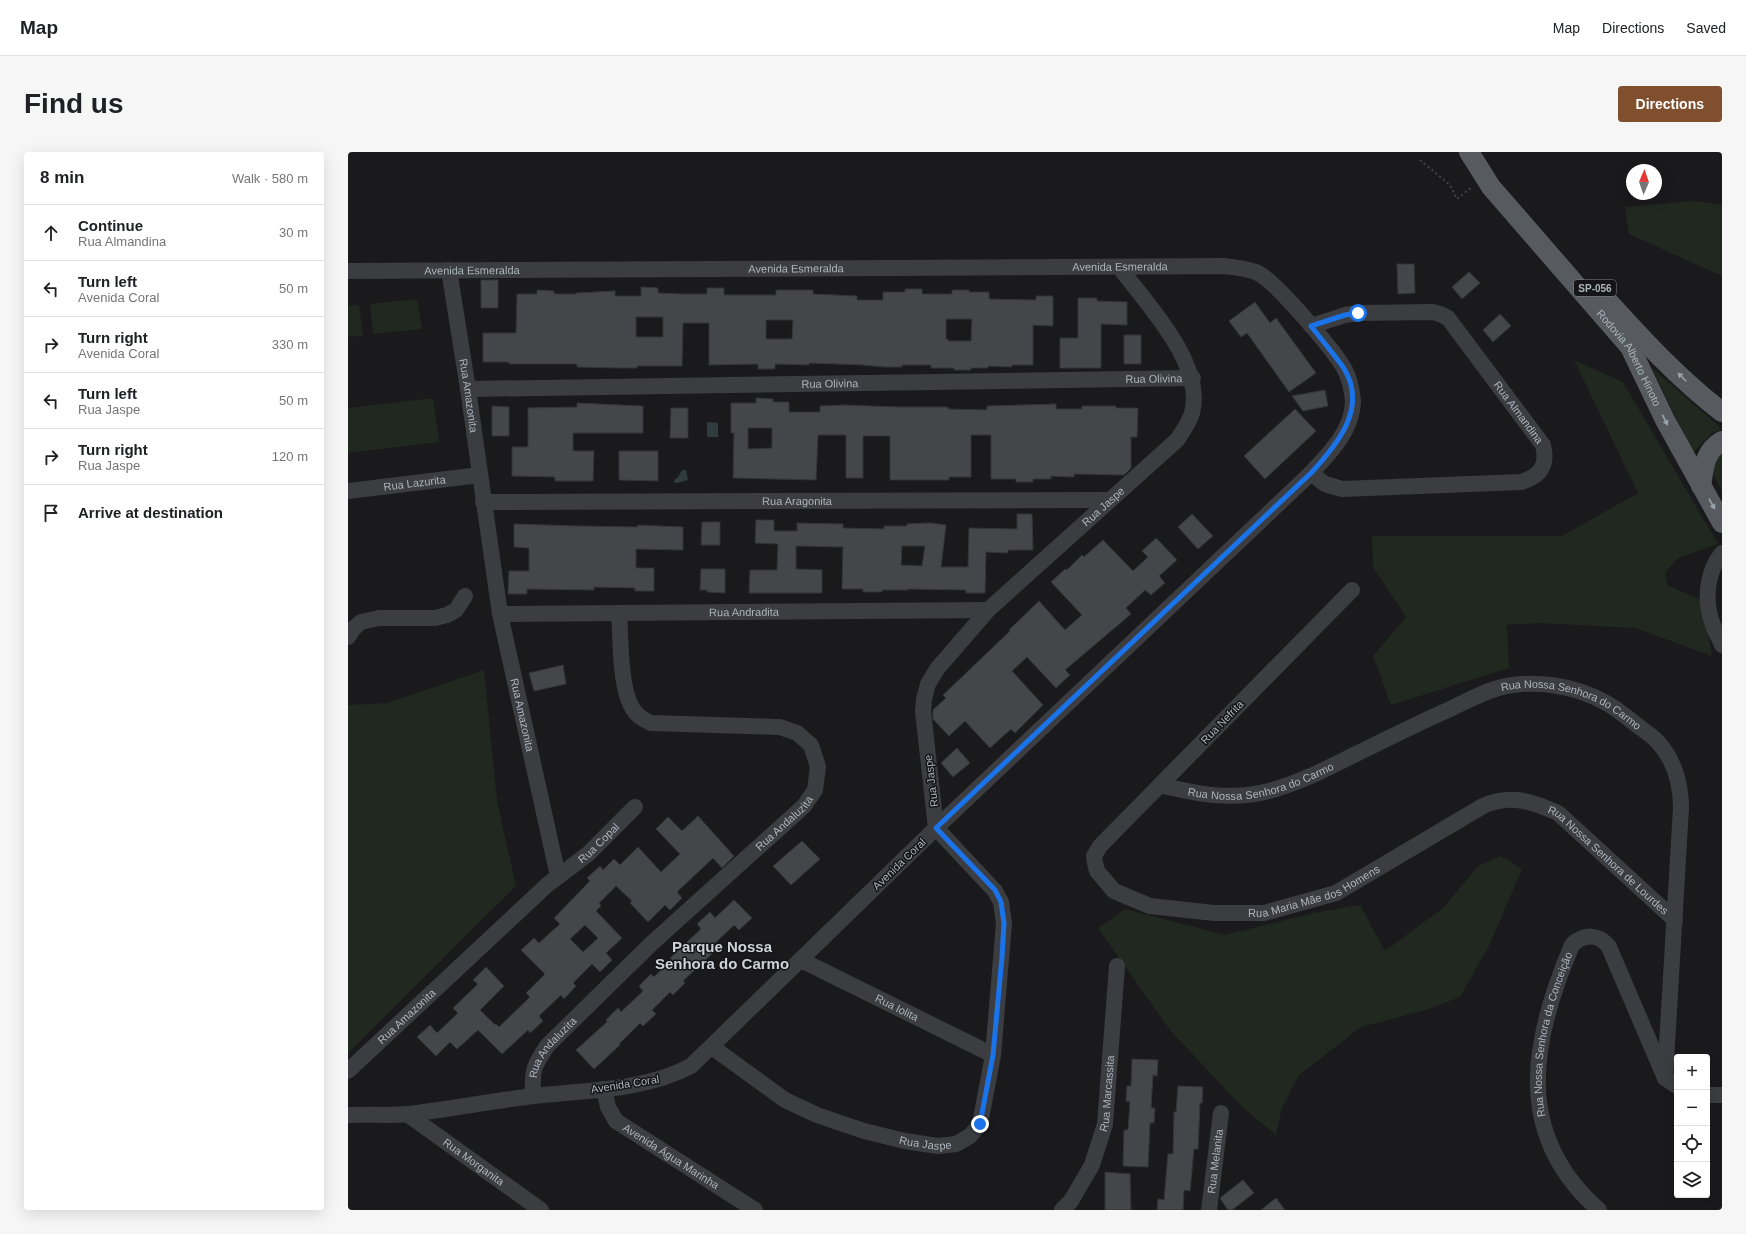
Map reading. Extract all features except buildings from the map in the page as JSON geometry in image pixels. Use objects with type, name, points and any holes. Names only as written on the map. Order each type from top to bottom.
[{"type":"main road","name":"Rodovia Alberto Hinoto","points":[[1469,152],[1492,187],[1630,347],[1665,420],[1722,523]]},
{"type":"main road","name":"Rodovia Alberto Hinoto","points":[[1482,152],[1490,166],[1522,208],[1639,335],[1696,392],[1722,412]]},
{"type":"main road","points":[[1696,392],[1722,404]]},
{"type":"main road","points":[[1702,486],[1706,457],[1714,446],[1722,441]]},
{"type":"street","name":"Avenida Esmeralda","points":[[348,271],[1225,266],[1244,268]]},
{"type":"street","name":"Rua Jaspe","points":[[712,1047],[785,1100],[817,1115],[864,1131],[905,1141],[938,1146],[956,1144],[970,1136],[980,1124],[993,1055],[1004,923],[1001,902],[995,890],[936,828],[923,711],[924,699],[928,684],[937,669],[988,610],[1177,440],[1186,427],[1192,412],[1193,378],[1182,353],[1166,328],[1119,267]]},
{"type":"street","name":"Avenida Coral","points":[[348,1115],[407,1114],[533,1096],[604,1089],[654,1081],[673,1075],[690,1066],[712,1047],[936,828],[1311,473],[1341,438],[1349,418],[1353,401],[1350,383],[1344,368],[1311,326],[1272,284],[1259,274],[1244,268]]},
{"type":"street","name":"Rua Amazonita","points":[[348,1071],[558,876],[500,614],[468,389],[449,270]]},
{"type":"street","name":"Rua Almandina","points":[[1311,326],[1345,315],[1358,313],[1432,312],[1448,318],[1543,445],[1546,456],[1539,473],[1531,479],[1521,482],[1342,488],[1325,484],[1311,473]]},
{"type":"street","name":"Rua Olivina","points":[[468,389],[1193,378]]},
{"type":"street","name":"Rua Lazurita","points":[[348,491],[480,475]]},
{"type":"street","name":"Rua Aragonita","points":[[483,502],[1110,500]]},
{"type":"street","points":[[1722,553],[1716,561],[1717,569],[1708,592],[1709,610],[1714,629],[1722,644]]},
{"type":"street","name":"Rua Nefrita","points":[[1094,856],[1100,846],[1352,590]]},
{"type":"street","points":[[348,638],[361,622],[379,618],[435,618],[447,615],[456,610],[465,596]]},
{"type":"street","name":"Rua Andradita","points":[[500,614],[988,610]]},
{"type":"street","name":"Rua Andaluzita","points":[[533,1096],[532,1073],[547,1046],[651,944],[804,806],[815,790],[818,767],[811,745],[797,733],[780,727],[651,723],[642,719],[635,712],[628,700],[624,686],[619,613]]},
{"type":"street","name":"Rua Nossa Senhora do Carmo","points":[[1160,785],[1201,795],[1235,796],[1268,791],[1308,778],[1422,722],[1495,689],[1517,685],[1546,685],[1579,692],[1609,704],[1656,740],[1670,759],[1675,769],[1680,790],[1681,808],[1675,920],[1671,1082]]},
{"type":"street","name":"Rua Maria Mãe dos Homens","points":[[1094,856],[1098,871],[1114,891],[1150,906],[1214,913],[1264,914],[1336,893],[1491,802],[1505,799],[1520,799],[1540,804]]},
{"type":"street","name":"Rua Nossa Senhora de Lourdes","points":[[1540,804],[1558,813],[1675,920]]},
{"type":"street","name":"Rua Copal","points":[[558,876],[588,854],[636,807]]},
{"type":"street","name":"Rua Nossa Senhora da Conceição","points":[[1599,1210],[1576,1188],[1558,1161],[1545,1131],[1538,1099],[1538,1067],[1546,1023],[1558,980],[1572,945],[1576,941],[1591,936],[1602,940],[1609,947],[1671,1082]]},
{"type":"street","name":"Rua Iolita","points":[[801,960],[993,1055]]},
{"type":"street","name":"Rua Marcassita","points":[[1062,1210],[1071,1201],[1092,1165],[1105,1124],[1117,966]]},
{"type":"street","name":"Avenida Água Marinha","points":[[604,1089],[608,1107],[616,1121],[755,1210]]},
{"type":"street","points":[[1710,1095],[1722,1095]]},
{"type":"street","name":"Rua Melanita","points":[[1209,1210],[1221,1113]]},
{"type":"street","name":"Rua Morganita","points":[[407,1114],[541,1210]]},
{"type":"path","points":[[1420,160],[1450,185],[1457,199],[1476,184]]},
{"type":"shaded area","points":[[1694,201],[1722,205],[1722,276],[1629,234],[1625,207]]},
{"type":"shaded area","points":[[417,299],[422,329],[373,334],[370,304]]},
{"type":"shaded area","points":[[359,305],[363,336],[348,337],[348,306]]},
{"type":"shaded area","points":[[1574,360],[1623,382],[1718,544],[1678,558],[1665,573],[1667,585],[1703,601],[1712,656],[1635,628],[1539,623],[1507,625],[1509,668],[1391,705],[1373,656],[1406,617],[1373,567],[1372,536],[1562,536],[1638,493]]},
{"type":"shaded area","points":[[1652,368],[1722,429],[1712,433],[1693,453]]},
{"type":"shaded area","points":[[433,398],[439,442],[348,453],[348,408]]},
{"type":"shaded area","points":[[707,422],[718,423],[718,437],[707,437]]},
{"type":"shaded area","points":[[1722,447],[1722,492],[1710,467]]},
{"type":"shaded area","points":[[682,470],[686,470],[688,480],[677,483],[674,482],[674,480],[678,477]]},
{"type":"shaded area","points":[[484,670],[497,801],[516,886],[348,1053],[348,705],[387,703]]},
{"type":"shaded area","points":[[1501,856],[1522,869],[1490,944],[1460,997],[1426,1010],[1361,1027],[1298,1076],[1282,1108],[1276,1135],[1241,1106],[1170,1030],[1098,928],[1125,909],[1225,935],[1313,913],[1360,905],[1385,951],[1443,908],[1478,866]]},
{"type":"district","name":"Parque Nossa Senhora do Carmo","points":[[722,954]]},
{"type":"route","points":[[980,1124],[993,1055],[1004,923],[1001,902],[995,890],[936,828],[1311,473],[1329,454],[1341,438],[1349,418],[1353,401],[1350,383],[1344,368],[1311,326],[1332,318],[1358,313]]}]
